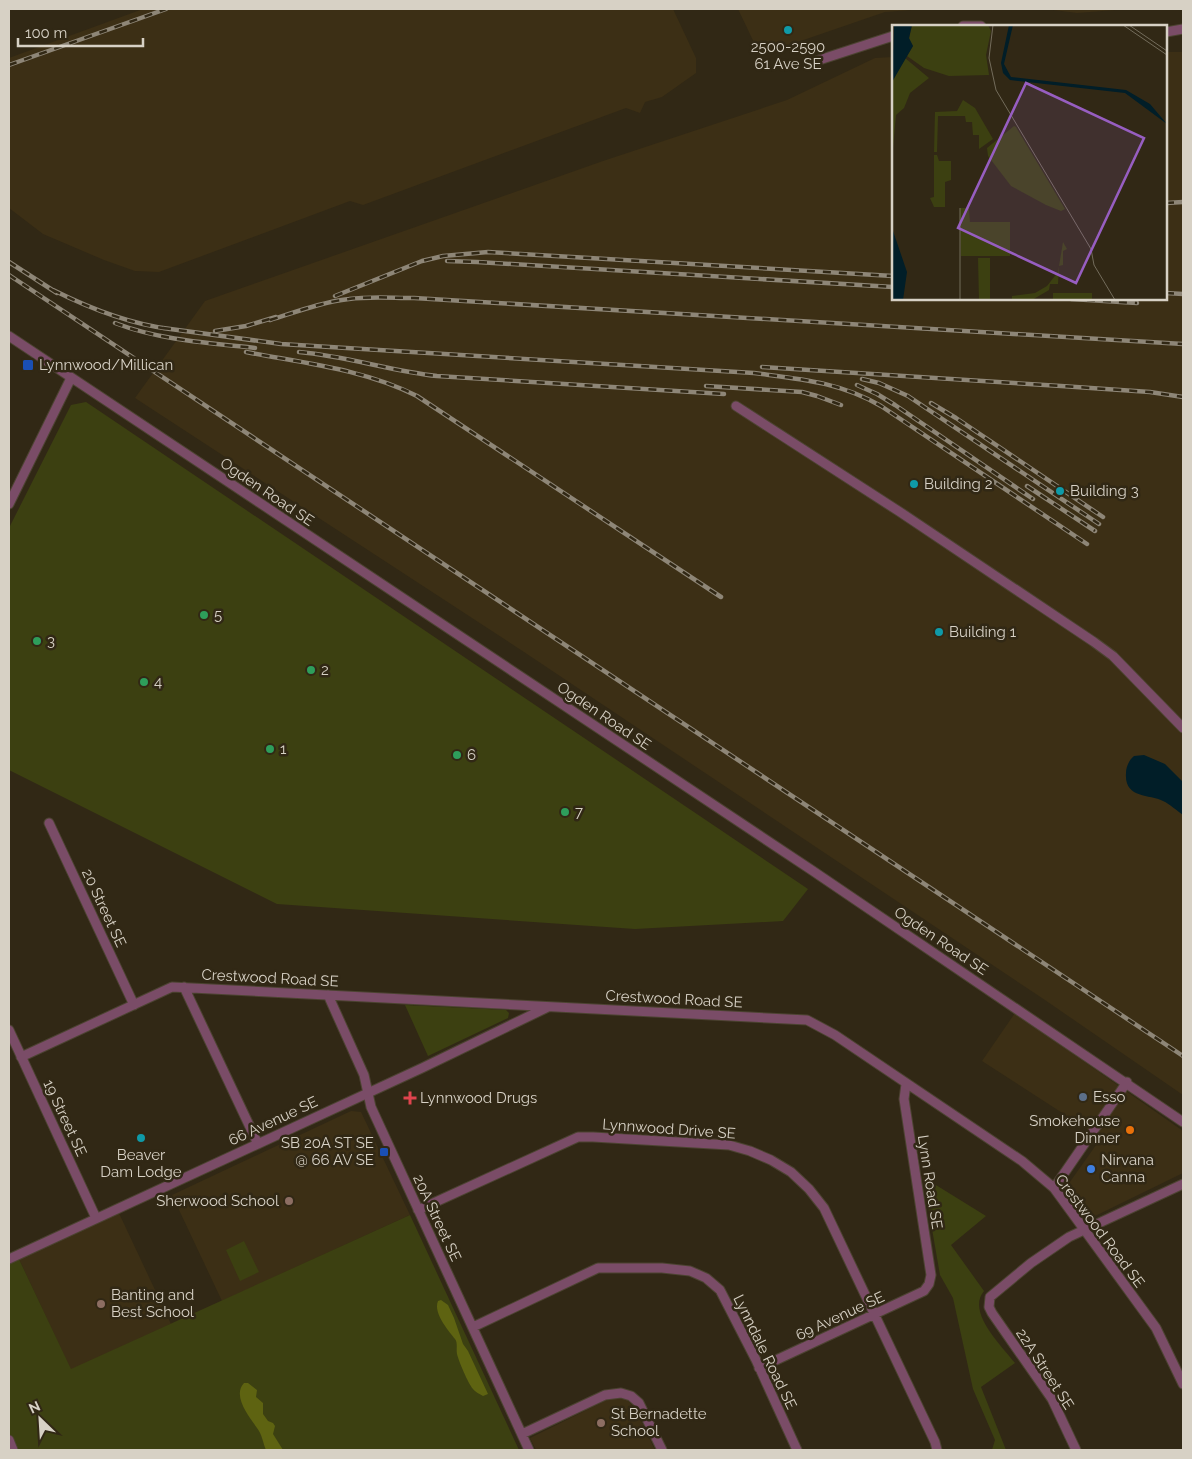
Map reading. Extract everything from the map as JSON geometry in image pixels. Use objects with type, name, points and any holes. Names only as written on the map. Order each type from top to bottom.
[{"type":"street","points":[[1167,32],[1183,29]]},
{"type":"street","points":[[810,63],[892,36]]},
{"type":"street","name":"Ogden Road SE","points":[[9,336],[813,871],[1127,1082],[1183,1122]]},
{"type":"street","points":[[9,504],[71,378]]},
{"type":"street","points":[[736,406],[925,528],[1094,642],[1113,656],[1183,728]]},
{"type":"street","name":"20 Street SE","points":[[49,823],[134,1005]]},
{"type":"street","name":"Crestwood Road SE","points":[[21,1057],[172,987],[807,1020],[835,1035],[1022,1161],[1054,1188],[1156,1328],[1183,1384]]},
{"type":"street","points":[[184,987],[258,1144]]},
{"type":"street","name":"20A Street SE","points":[[328,995],[364,1075],[370,1107],[530,1450]]},
{"type":"street","name":"66 Avenue SE","points":[[9,1259],[549,1007]]},
{"type":"street","name":"19 Street SE","points":[[9,1030],[96,1218]]},
{"type":"street","points":[[1054,1188],[1127,1082]]},
{"type":"street","name":"Lynn Road SE","points":[[906,1084],[904,1099],[931,1274],[929,1284]]},
{"type":"street","name":"Lynnwood Drive SE","points":[[418,1210],[578,1138],[593,1137],[729,1145],[761,1155],[780,1165],[800,1180],[817,1198],[830,1219],[935,1442],[937,1450]]},
{"type":"street","points":[[1083,1230],[1183,1184]]},
{"type":"street","name":"22A Street SE","points":[[1076,1450],[1052,1399],[992,1313],[990,1297],[1031,1263],[1083,1230]]},
{"type":"street","name":"Lynndale Road SE","points":[[472,1327],[598,1268],[662,1268],[690,1271],[706,1278],[720,1290],[797,1450]]},
{"type":"street","name":"69 Avenue SE","points":[[759,1368],[924,1291],[929,1284]]},
{"type":"street","points":[[522,1434],[605,1395],[621,1393],[636,1399],[642,1407],[662,1450]]},
{"type":"street","points":[[9,1440],[14,1450]]},
{"type":"shaded area","points":[[143,9],[673,9],[696,58],[696,73],[662,97],[645,102],[640,113],[626,108],[363,205],[350,201],[159,272],[135,271],[43,234],[9,208],[9,58]]},
{"type":"shaded area","name":"2500-2590 61 Ave SE","points":[[738,9],[924,9],[885,12],[760,55]]},
{"type":"shaded area","points":[[1046,9],[1128,9],[1077,13]]},
{"type":"shaded area","points":[[1167,52],[1183,52],[1183,1095],[1042,998],[524,652],[135,398],[205,301],[603,161],[787,100],[875,58],[892,57],[892,300],[1167,300]]},
{"type":"shaded area","points":[[1015,1013],[1183,1131],[1183,1173],[1093,1217],[1067,1186],[1101,1138],[982,1061]]},
{"type":"shaded area","name":"Sherwood School","points":[[351,1111],[361,1112],[410,1215],[222,1301],[172,1195]]},
{"type":"shaded area","name":"Banting and Best School","points":[[117,1209],[171,1324],[71,1370],[17,1255]]},
{"type":"shaded area","points":[[441,1300],[448,1305],[463,1344],[488,1394],[483,1396],[475,1391],[466,1377],[457,1354],[456,1341],[439,1316],[437,1306],[438,1301]]},
{"type":"shaded area","points":[[244,1383],[248,1383],[257,1390],[256,1397],[263,1403],[263,1414],[275,1426],[273,1434],[283,1450],[266,1450],[260,1433],[246,1412],[241,1400],[241,1388]]},
{"type":"shaded area","name":"St Bernadette School","points":[[613,1397],[626,1399],[635,1408],[655,1450],[536,1450],[530,1438]]},
{"type":"green space","points":[[86,402],[808,889],[783,921],[635,929],[277,904],[9,770],[9,528],[71,405]]},
{"type":"green space","points":[[405,1005],[506,1010],[509,1013],[508,1018],[428,1056]]},
{"type":"green space","points":[[923,1177],[986,1216],[951,1245],[984,1291],[980,1299],[979,1309],[982,1319],[1015,1363],[981,1387],[1006,1450],[992,1450],[995,1440],[973,1389],[953,1298],[940,1275]]},
{"type":"green space","points":[[410,1215],[519,1450],[13,1450],[9,1440],[9,1259],[17,1255],[71,1369]]},
{"type":"green space","points":[[244,1241],[259,1272],[240,1281],[226,1250]]},
{"type":"water","points":[[1144,755],[1165,764],[1183,782],[1183,815],[1166,802],[1138,794],[1129,787],[1126,781],[1128,764],[1134,756]]},
{"type":"railway","points":[[9,65],[166,9]]},
{"type":"railway","points":[[1167,203],[1183,202]]},
{"type":"railway","points":[[335,296],[422,261],[443,256],[488,252],[892,276]]},
{"type":"railway","points":[[447,261],[892,287]]},
{"type":"railway","points":[[9,262],[57,293]]},
{"type":"railway","points":[[9,275],[1183,1056]]},
{"type":"railway","points":[[53,290],[110,314],[139,323],[170,329]]},
{"type":"railway","points":[[1167,293],[1183,294]]},
{"type":"railway","points":[[270,320],[339,300],[414,298],[1183,344]]},
{"type":"railway","points":[[1088,300],[1137,303]]},
{"type":"railway","points":[[215,331],[246,326],[276,317]]},
{"type":"railway","points":[[115,323],[166,337],[255,348]]},
{"type":"railway","points":[[163,328],[281,344],[754,373],[819,383],[850,392],[881,406],[1087,544]]},
{"type":"railway","points":[[246,352],[355,373],[376,379],[417,396],[721,597]]},
{"type":"railway","points":[[299,352],[437,376],[724,394]]},
{"type":"railway","points":[[762,367],[1150,392],[1183,397]]},
{"type":"railway","points":[[862,379],[879,383],[908,396],[1099,524]]},
{"type":"railway","points":[[857,385],[895,405],[1033,499]]},
{"type":"railway","points":[[706,386],[802,392],[841,405]]},
{"type":"railway","points":[[931,403],[1103,517]]},
{"type":"railway","points":[[1027,486],[1095,531]]},
{"type":"place","name":"2500-2590 61 Ave SE","points":[[788,30]]},
{"type":"place","name":"Lynnwood/Millican","points":[[28,365]]},
{"type":"place","name":"Building 2","points":[[914,484]]},
{"type":"place","name":"Building 3","points":[[1060,491]]},
{"type":"place","name":"5","points":[[204,615]]},
{"type":"place","name":"Building 1","points":[[939,632]]},
{"type":"place","name":"3","points":[[37,641]]},
{"type":"place","name":"2","points":[[311,670]]},
{"type":"place","name":"4","points":[[144,682]]},
{"type":"place","name":"1","points":[[270,749]]},
{"type":"place","name":"6","points":[[457,755]]},
{"type":"place","name":"7","points":[[565,812]]},
{"type":"place","name":"Esso","points":[[1083,1097]]},
{"type":"place","name":"Lynnwood Drugs","points":[[410,1098]]},
{"type":"place","name":"Smokehouse Dinner","points":[[1130,1130]]},
{"type":"place","name":"Beaver Dam Lodge","points":[[141,1138]]},
{"type":"place","name":"SB 20A ST SE @ 66 AV SE","points":[[384,1152]]},
{"type":"place","name":"Nirvana Canna","points":[[1091,1169]]},
{"type":"place","name":"Sherwood School","points":[[289,1201]]},
{"type":"place","name":"Banting and Best School","points":[[101,1304]]},
{"type":"place","name":"St Bernadette School","points":[[601,1423]]}]
